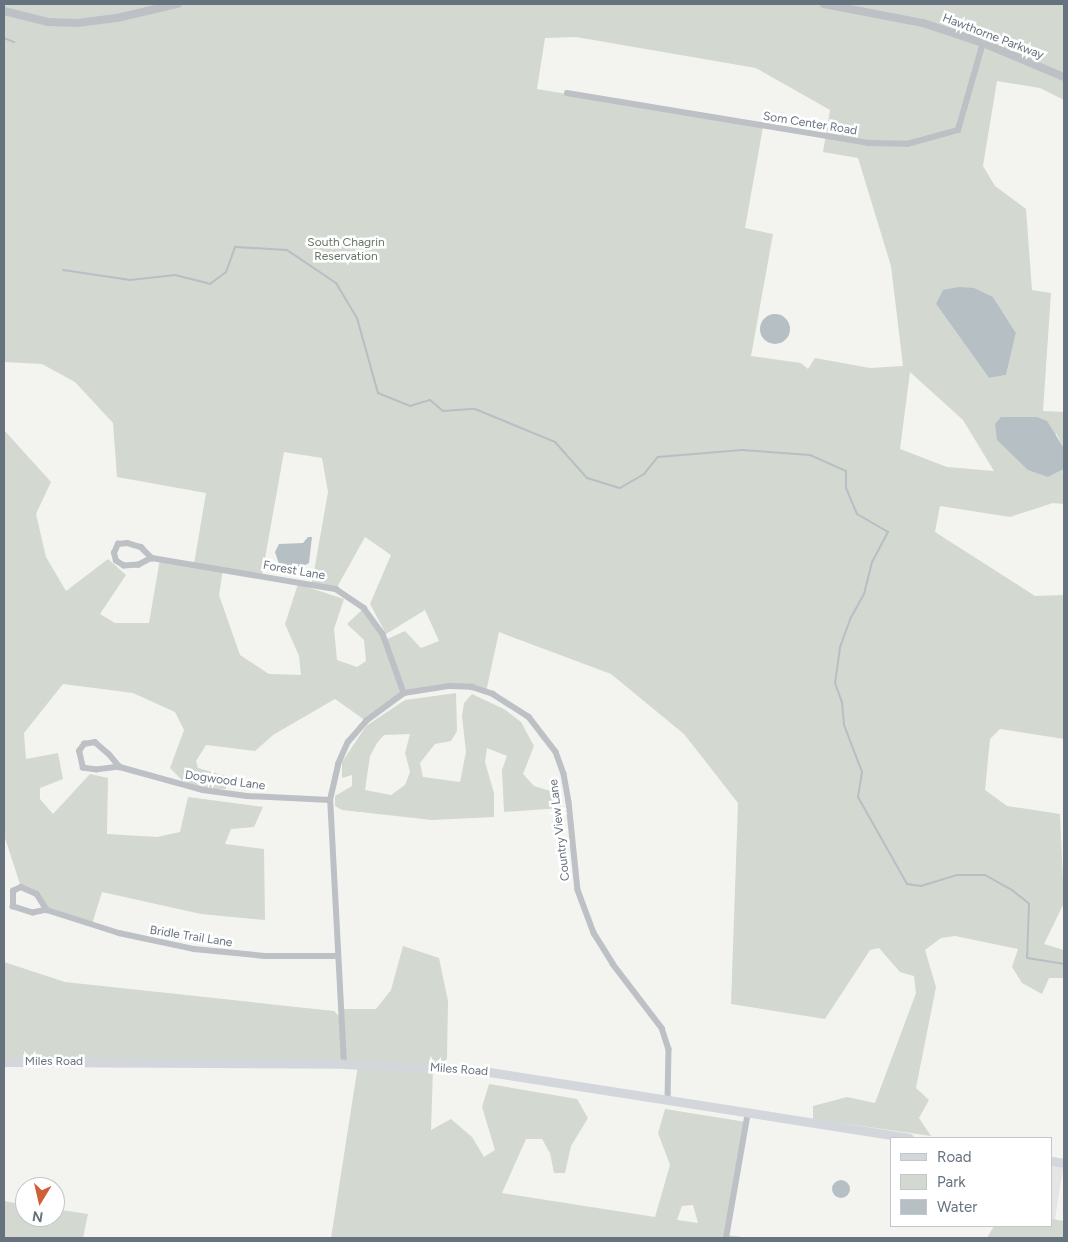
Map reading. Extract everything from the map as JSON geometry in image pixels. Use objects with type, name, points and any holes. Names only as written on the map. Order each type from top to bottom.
[{"type":"main road","name":"Miles Road","points":[[4,1062],[344,1064],[483,1070],[902,1137]]},
{"type":"street","points":[[4,10],[48,22],[77,23],[117,18],[177,4]]},
{"type":"street","name":"Hawthorne Parkway","points":[[824,4],[893,15],[983,43],[1064,77]]},
{"type":"street","name":"Som Center Road","points":[[567,94],[868,143],[906,144],[958,130],[983,43]]},
{"type":"street","name":"Forest Lane","points":[[152,558],[139,565],[124,566],[116,560],[114,553],[118,544],[127,543],[141,547],[152,558],[336,588],[364,608],[383,634],[404,693]]},
{"type":"street","name":"Country View Lane","points":[[344,1064],[330,800],[338,764],[348,742],[366,722],[404,693],[449,686],[472,687],[493,694],[529,717],[556,752],[564,774],[569,802],[578,890],[604,949],[662,1028],[669,1049],[668,1099]]},
{"type":"street","name":"Dogwood Lane","points":[[120,767],[95,742],[84,744],[79,751],[83,768],[97,770],[120,767],[203,790],[247,796],[330,800]]},
{"type":"street","name":"Bridle Trail Lane","points":[[47,910],[37,894],[30,889],[21,886],[13,891],[14,907],[33,913],[47,910],[119,933],[194,949],[265,956],[337,956]]},
{"type":"street","points":[[726,1238],[748,1112]]},
{"type":"shaded area","points":[[1053,1161],[1064,1163],[1055,1220],[1053,1220]]},
{"type":"green space","name":"South Chagrin Reservation","points":[[4,4],[1064,4],[1064,100],[1040,88],[997,81],[983,166],[995,186],[1026,209],[1032,290],[1051,293],[1043,411],[1064,412],[1064,448],[1056,433],[1048,477],[1064,469],[1064,504],[1053,503],[1010,517],[940,506],[935,532],[1035,596],[1064,595],[1064,739],[1000,729],[990,739],[985,790],[1007,806],[1060,814],[1064,903],[1044,944],[1064,950],[1064,978],[1049,978],[1042,994],[1022,983],[1012,967],[1018,949],[955,936],[941,938],[925,950],[936,987],[916,1088],[929,1100],[919,1118],[931,1136],[813,1119],[813,1106],[847,1097],[875,1103],[916,993],[914,976],[900,972],[879,948],[870,950],[825,1019],[731,1004],[738,803],[684,734],[611,674],[499,632],[486,692],[449,686],[404,693],[366,721],[335,699],[273,735],[255,751],[206,745],[196,761],[198,768],[226,776],[226,789],[206,789],[183,781],[170,768],[184,730],[175,712],[133,693],[63,684],[24,733],[26,759],[58,753],[63,779],[40,788],[40,799],[53,814],[90,774],[108,778],[107,834],[157,837],[180,832],[188,797],[263,807],[254,827],[231,829],[225,844],[264,849],[265,920],[201,914],[102,892],[92,924],[47,910],[43,902],[21,887],[4,835],[4,430],[51,482],[36,514],[46,557],[66,591],[108,559],[126,575],[100,614],[115,623],[149,623],[160,559],[194,564],[206,493],[117,477],[113,423],[75,382],[42,364],[4,362]],"holes":[[[576,37],[756,68],[830,110],[823,152],[858,158],[891,266],[903,366],[870,368],[815,358],[808,369],[801,363],[751,356],[773,234],[745,228],[763,127],[537,89],[545,38]],[[993,297],[1016,333],[1006,375],[989,378],[936,304]],[[910,372],[963,420],[994,471],[947,467],[900,449]],[[284,452],[322,458],[328,492],[312,583],[336,589],[365,537],[391,555],[370,604],[386,634],[425,610],[439,641],[421,648],[405,631],[385,640],[364,608],[347,624],[364,640],[366,661],[357,667],[337,660],[334,629],[344,599],[298,584],[285,624],[299,656],[301,675],[269,674],[240,655],[219,595],[223,569],[262,575]]]},
{"type":"green space","points":[[456,693],[457,731],[451,741],[435,744],[420,763],[423,777],[460,782],[466,752],[462,716],[464,703],[472,694],[504,709],[521,722],[534,746],[523,774],[534,786],[560,794],[561,808],[504,812],[502,770],[507,756],[487,748],[485,762],[494,793],[494,817],[432,820],[342,810],[335,806],[335,796],[352,786],[352,775],[342,778],[342,762],[366,726],[405,700]],"holes":[[[410,734],[405,753],[410,772],[405,785],[391,795],[365,790],[370,756],[384,735]]]},
{"type":"green space","points":[[403,946],[439,958],[448,1001],[447,1059],[433,1068],[431,1130],[451,1119],[472,1137],[484,1157],[495,1150],[482,1107],[489,1084],[577,1099],[588,1118],[571,1146],[565,1173],[554,1173],[550,1153],[542,1139],[526,1139],[502,1193],[655,1217],[670,1165],[658,1133],[665,1109],[746,1122],[727,1235],[749,1238],[331,1238],[358,1065],[4,1062],[4,962],[65,982],[334,1011],[341,1018],[340,1009],[376,1009],[391,990]],"holes":[[[693,1205],[698,1223],[677,1220],[682,1206]]]},
{"type":"green space","points":[[4,1201],[15,1203],[15,1227],[65,1227],[65,1211],[88,1214],[83,1238],[4,1238]]},
{"type":"green space","points":[[1053,1219],[1064,1221],[1064,1238],[987,1238],[993,1227],[1053,1227]]},
{"type":"water","points":[[959,287],[974,288],[993,297],[1016,333],[1006,375],[989,378],[936,304],[943,290]]},
{"type":"water","points":[[775,314],[786,318],[790,329],[786,340],[775,344],[764,340],[760,329],[764,318]]},
{"type":"water","points":[[1001,417],[1037,417],[1047,421],[1064,448],[1064,469],[1048,477],[1028,470],[997,440],[995,424]]},
{"type":"water","points":[[308,537],[312,537],[309,563],[295,571],[280,567],[275,552],[279,544],[303,543]]},
{"type":"water","points":[[841,1180],[847,1183],[850,1189],[847,1195],[841,1198],[835,1195],[832,1189],[835,1183]]},
{"type":"waterway","points":[[4,38],[14,42]]},
{"type":"waterway","points":[[63,270],[130,280],[175,275],[210,284],[226,272],[235,247],[287,250],[336,283],[357,318],[378,393],[410,406],[430,400],[443,411],[475,409],[555,442],[587,478],[620,488],[644,474],[658,457],[742,450],[810,455],[846,471],[846,488],[857,514],[888,532],[872,562],[864,594],[851,617],[840,648],[835,683],[842,702],[844,725],[862,772],[858,797],[907,884],[921,886],[957,875],[985,875],[1012,890],[1029,904],[1027,958],[1064,964]]}]
